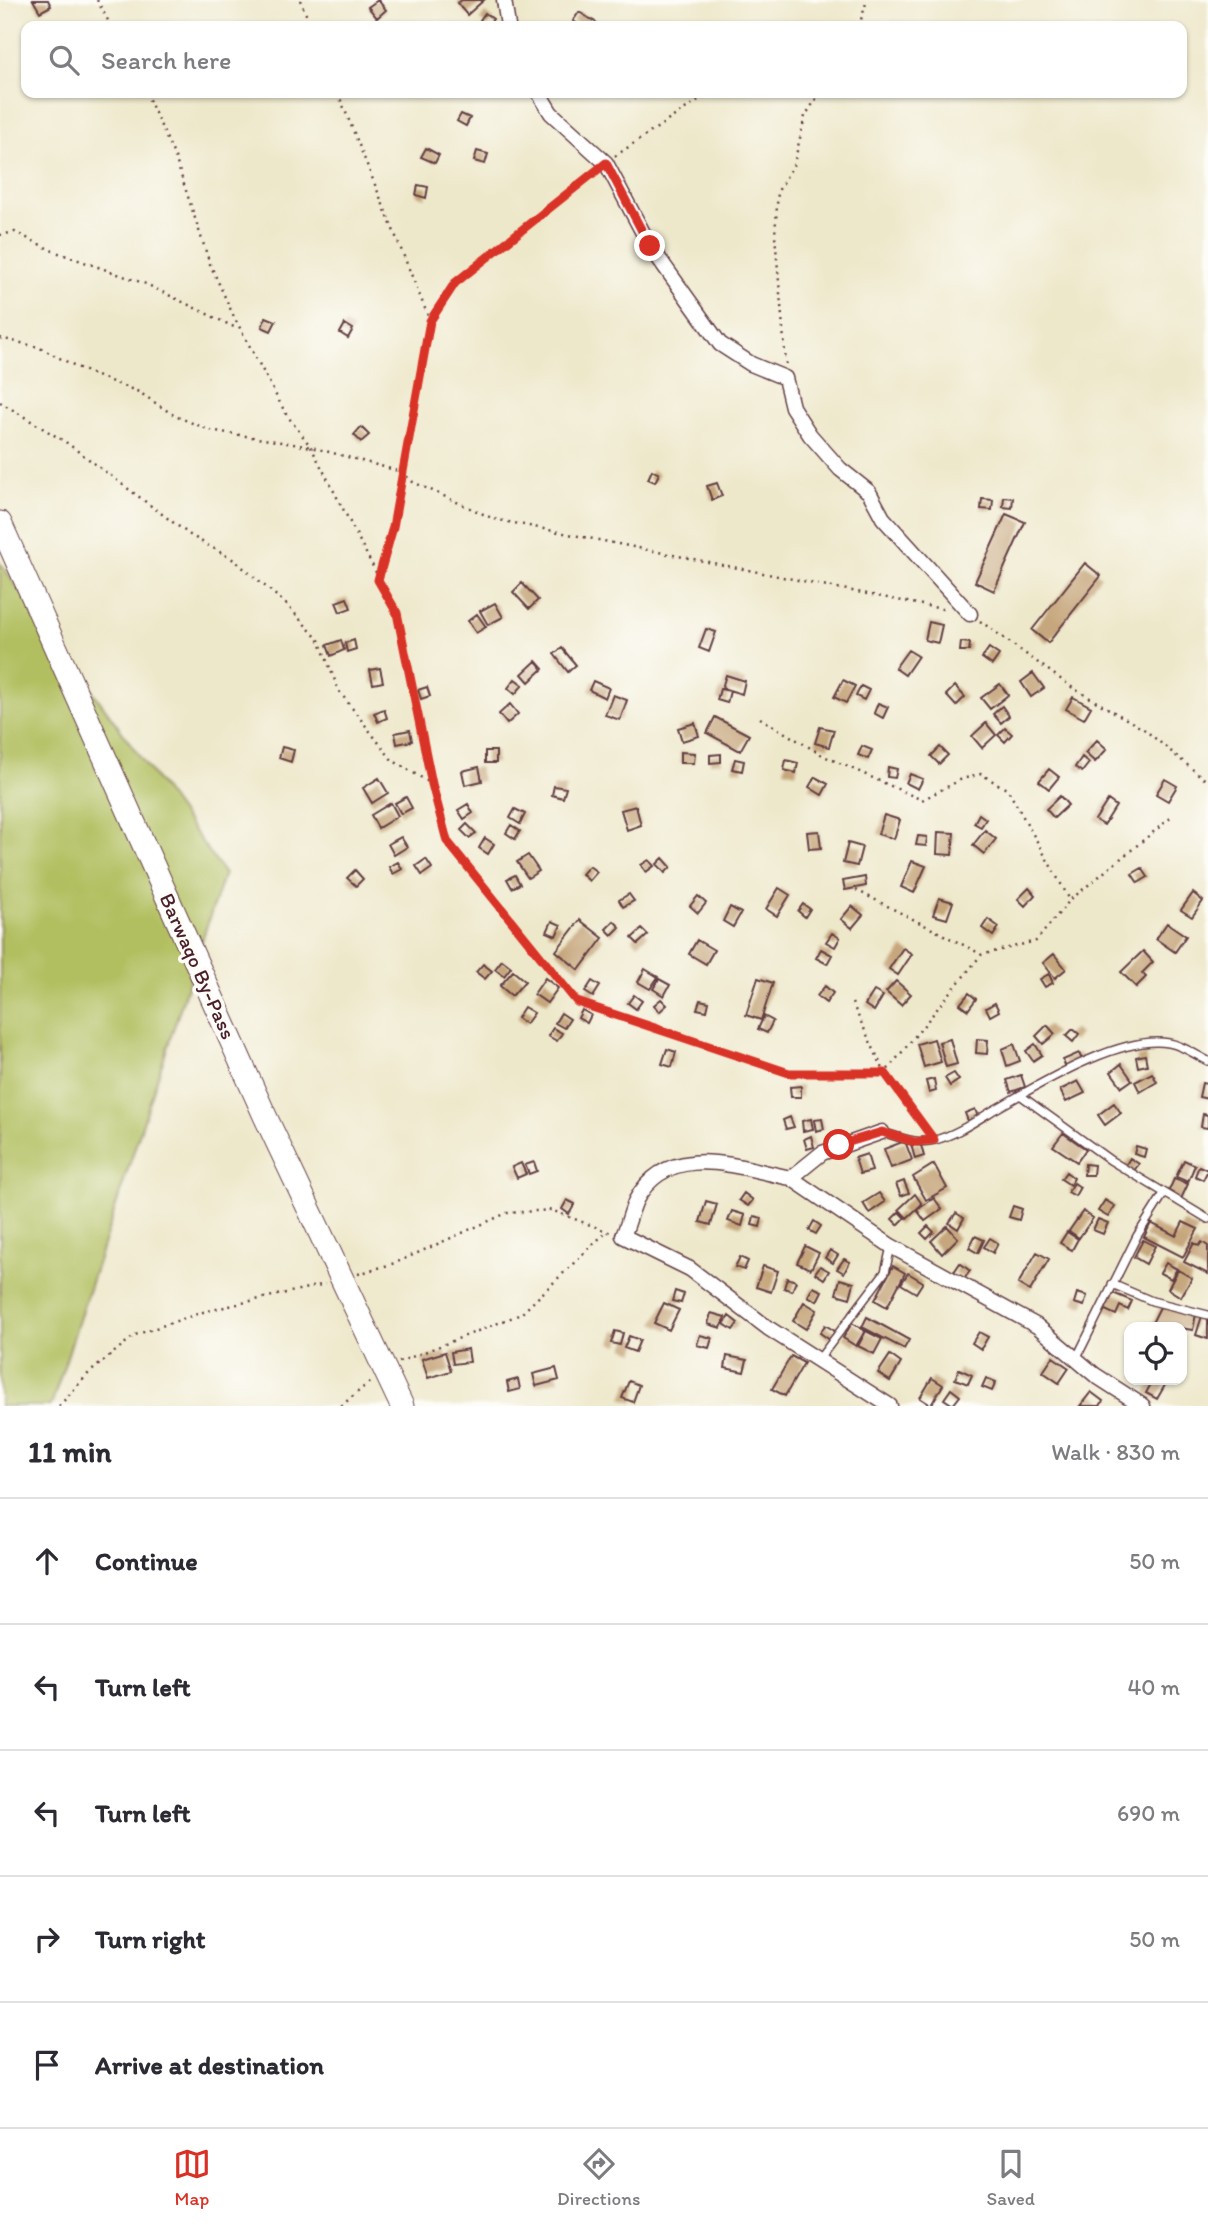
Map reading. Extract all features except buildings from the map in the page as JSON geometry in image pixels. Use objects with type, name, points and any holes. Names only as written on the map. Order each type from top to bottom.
[{"type":"highway","name":"Barwaqo By-Pass","points":[[0,523],[265,1116],[402,1406]]},
{"type":"street","points":[[504,0],[507,21]]},
{"type":"street","points":[[542,98],[551,113],[606,163],[650,246],[720,344],[751,364],[785,378],[792,407],[810,435],[840,469],[869,492],[883,517],[970,614]]},
{"type":"street","points":[[791,1178],[822,1153],[882,1132]]},
{"type":"street","points":[[880,1404],[819,1359],[768,1328],[690,1269],[623,1236],[636,1200],[651,1180],[672,1167],[696,1159],[791,1178],[891,1246],[1026,1319],[1077,1357],[1095,1375],[1143,1406]]},
{"type":"lane","points":[[882,1132],[915,1142],[934,1140],[965,1127],[1020,1095],[1100,1055],[1131,1046],[1161,1042],[1173,1044],[1208,1060]]},
{"type":"lane","points":[[1020,1095],[1163,1195],[1208,1219]]},
{"type":"lane","points":[[1077,1357],[1112,1284],[1163,1195]]},
{"type":"lane","points":[[819,1359],[885,1272],[891,1246]]},
{"type":"lane","points":[[1112,1284],[1152,1301],[1208,1315]]},
{"type":"path","points":[[97,0],[108,21]]},
{"type":"path","points":[[300,0],[309,21]]},
{"type":"path","points":[[861,21],[867,0]]},
{"type":"path","points":[[148,98],[175,157],[210,264],[241,330],[286,414],[311,447],[397,613],[432,784],[447,841],[577,1002],[789,1073],[885,1073]]},
{"type":"path","points":[[340,98],[430,321]]},
{"type":"path","points":[[378,580],[393,527],[430,321],[455,283],[606,163],[702,98]]},
{"type":"path","points":[[785,378],[786,338],[775,235],[778,191],[794,164],[805,116],[817,98]]},
{"type":"path","points":[[0,234],[15,232],[53,251],[146,284],[241,330]]},
{"type":"path","points":[[0,338],[38,347],[89,373],[139,392],[175,416],[210,430],[311,447],[402,472],[413,482],[494,519],[970,614],[1009,639],[1073,688],[1144,730],[1208,782]]},
{"type":"path","points":[[0,402],[67,443],[190,534],[234,560],[286,604],[319,640],[338,691],[392,761],[432,784]]},
{"type":"path","points":[[760,718],[824,756],[922,800],[962,779],[981,774],[1008,790],[1070,900]]},
{"type":"path","points":[[885,1073],[982,955],[1036,941],[1070,900],[1173,816]]},
{"type":"path","points":[[856,890],[982,955]]},
{"type":"path","points":[[852,1003],[885,1073],[934,1140]]},
{"type":"path","points":[[465,1338],[521,1314],[606,1232]]},
{"type":"green space","points":[[0,563],[224,873],[51,1406],[0,1406]]},
{"type":"route","points":[[650,246],[606,163],[455,283],[430,321],[393,527],[378,580],[397,613],[432,784],[447,841],[533,944],[577,1002],[789,1073],[885,1073],[934,1140],[915,1142],[882,1132],[839,1145]]}]
